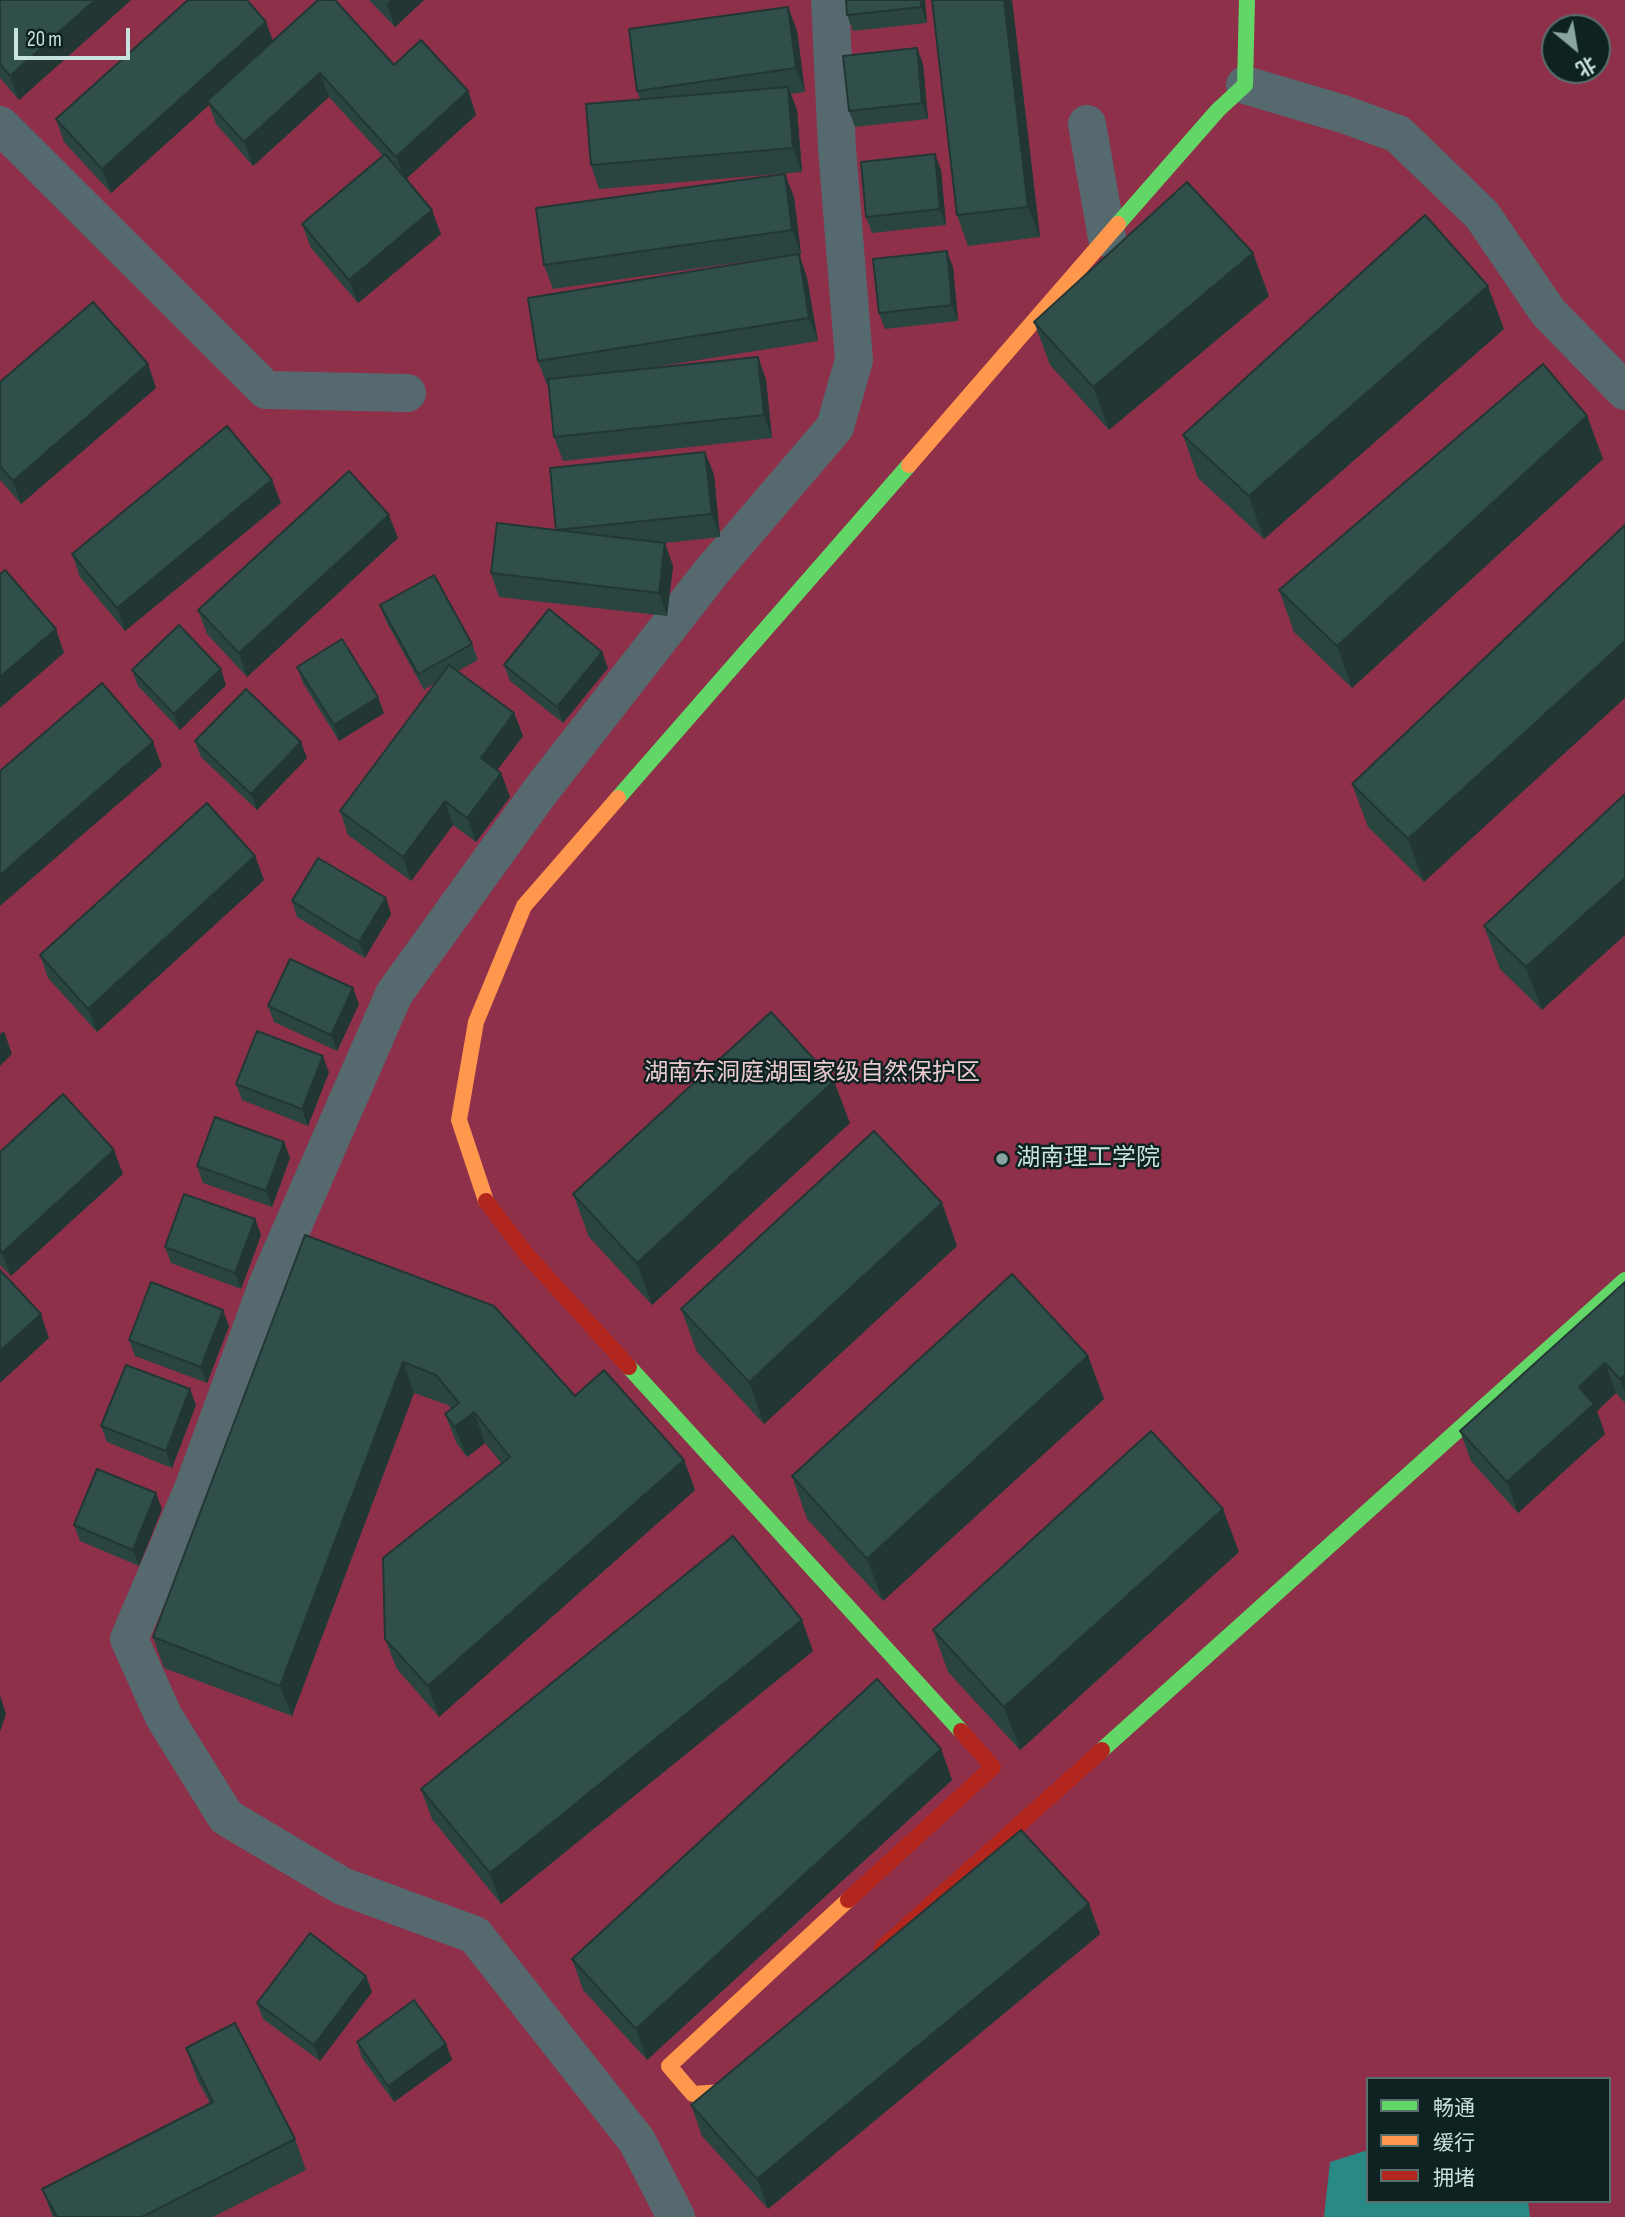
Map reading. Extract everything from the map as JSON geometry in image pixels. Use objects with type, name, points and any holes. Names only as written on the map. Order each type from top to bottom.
[{"type":"street","points":[[676,2217],[637,2141],[475,1935],[342,1886],[226,1818],[164,1717],[129,1639],[193,1489],[268,1283],[394,994],[547,782],[712,571],[835,427],[854,360],[837,149],[830,0]]},
{"type":"street","points":[[764,2054],[723,2092],[693,2094],[670,2066],[993,1767],[527,1255],[485,1200],[459,1120],[476,1022],[524,906],[1218,110],[1245,85],[1247,0]]},
{"type":"street","points":[[1245,85],[1343,114],[1398,134],[1482,215],[1548,312],[1625,391]]},
{"type":"street","points":[[1087,124],[1107,238]]},
{"type":"street","points":[[0,125],[266,390],[407,393]]},
{"type":"street","points":[[868,1961],[1625,1280]]},
{"type":"green space","name":"湖南东洞庭湖国家级自然保护区","points":[[0,0],[1625,0],[1625,2217],[0,2217]]},
{"type":"water","points":[[1366,2151],[1366,2203],[1528,2203],[1530,2217],[1324,2217],[1330,2162]]},
{"type":"building","points":[[0,0],[95,0],[10,76],[0,64]]},
{"type":"building","points":[[188,0],[247,0],[266,22],[102,169],[56,119]]},
{"type":"building","points":[[318,0],[335,0],[394,65],[421,40],[468,91],[396,157],[320,73],[244,142],[207,101]]},
{"type":"building","points":[[846,0],[921,0],[921,7],[847,15]]},
{"type":"building","points":[[932,0],[1004,0],[1028,207],[957,215]]},
{"type":"building","points":[[788,7],[796,68],[637,91],[629,29]]},
{"type":"building","points":[[917,48],[922,103],[849,111],[843,56]]},
{"type":"building","points":[[788,87],[793,148],[591,165],[586,104]]},
{"type":"building","points":[[385,154],[432,210],[349,280],[302,224]]},
{"type":"building","points":[[935,154],[940,209],[866,217],[861,162]]},
{"type":"building","points":[[785,174],[792,230],[544,265],[536,208]]},
{"type":"building","points":[[1187,182],[1253,253],[1093,387],[1034,322]]},
{"type":"building","points":[[1425,215],[1488,286],[1249,496],[1183,435]]},
{"type":"building","points":[[947,251],[952,305],[879,313],[873,259]]},
{"type":"building","points":[[799,254],[809,318],[538,361],[528,298]]},
{"type":"building","points":[[93,302],[148,364],[13,481],[0,466],[0,382]]},
{"type":"building","points":[[758,357],[764,415],[554,437],[548,379]]},
{"type":"building","points":[[1543,364],[1587,416],[1337,646],[1279,590]]},
{"type":"building","points":[[227,426],[272,480],[117,608],[72,554]]},
{"type":"building","points":[[705,452],[712,514],[556,530],[550,468]]},
{"type":"building","points":[[349,471],[389,515],[239,653],[198,610]]},
{"type":"building","points":[[497,523],[665,543],[659,593],[491,573]]},
{"type":"building","points":[[1625,525],[1625,641],[1408,839],[1352,784]]},
{"type":"building","points":[[5,570],[56,629],[0,677],[0,574]]},
{"type":"building","points":[[434,575],[472,644],[418,674],[380,605]]},
{"type":"building","points":[[549,609],[602,652],[557,707],[504,665]]},
{"type":"building","points":[[179,625],[221,669],[174,714],[132,670]]},
{"type":"building","points":[[342,639],[378,697],[334,725],[297,667]]},
{"type":"building","points":[[449,665],[514,713],[481,758],[501,773],[467,818],[445,801],[403,857],[340,811]]},
{"type":"building","points":[[102,683],[153,742],[0,875],[0,771]]},
{"type":"building","points":[[246,689],[301,742],[251,794],[195,741]]},
{"type":"building","points":[[1625,794],[1625,878],[1526,967],[1484,926]]},
{"type":"building","points":[[207,803],[255,856],[88,1009],[40,955]]},
{"type":"building","points":[[318,858],[386,898],[359,942],[292,901]]},
{"type":"building","points":[[290,959],[353,988],[331,1035],[268,1006]]},
{"type":"building","points":[[771,1012],[834,1081],[637,1263],[573,1194]]},
{"type":"building","points":[[257,1031],[323,1056],[302,1109],[236,1084]]},
{"type":"building","points":[[63,1094],[114,1150],[2,1253],[0,1152]]},
{"type":"building","points":[[215,1117],[284,1142],[266,1191],[197,1166]]},
{"type":"building","points":[[874,1131],[942,1203],[749,1382],[681,1309]]},
{"type":"building","points":[[184,1194],[255,1219],[235,1273],[165,1247]]},
{"type":"building","points":[[305,1235],[494,1306],[575,1396],[604,1370],[684,1460],[428,1686],[385,1639],[383,1558],[510,1457],[474,1412],[455,1427],[445,1414],[459,1403],[436,1375],[403,1362],[280,1686],[153,1637]]},
{"type":"building","points":[[0,1270],[41,1314],[0,1351]]},
{"type":"building","points":[[1012,1274],[1088,1356],[867,1559],[792,1476]]},
{"type":"building","points":[[151,1282],[223,1310],[201,1367],[129,1340]]},
{"type":"building","points":[[1625,1282],[1625,1375],[1620,1379],[1605,1363],[1579,1387],[1594,1404],[1507,1482],[1460,1431]]},
{"type":"building","points":[[126,1365],[190,1389],[166,1451],[101,1426]]},
{"type":"building","points":[[1151,1431],[1223,1509],[1004,1707],[933,1630]]},
{"type":"building","points":[[97,1469],[156,1493],[133,1550],[74,1525]]},
{"type":"building","points":[[733,1536],[802,1620],[490,1873],[421,1789]]},
{"type":"building","points":[[877,1679],[941,1749],[636,2029],[572,1959]]},
{"type":"building","points":[[1021,1830],[1089,1904],[757,2179],[691,2105]]},
{"type":"building","points":[[310,1933],[366,1976],[314,2045],[257,2003]]},
{"type":"building","points":[[414,2000],[446,2044],[388,2086],[357,2042]]},
{"type":"building","points":[[235,2023],[295,2139],[142,2217],[57,2217],[42,2189],[213,2102],[186,2048]]},
{"type":"traffic: fast","points":[[1118,224],[1218,110],[1245,85],[1247,0]]},
{"type":"traffic: fast","points":[[618,798],[909,465]]},
{"type":"traffic: fast","points":[[1102,1750],[1625,1280]]},
{"type":"traffic: fast","points":[[629,1367],[961,1731]]},
{"type":"traffic: slow","points":[[909,465],[1118,224]]},
{"type":"traffic: slow","points":[[486,1201],[459,1120],[476,1022],[524,906],[618,798]]},
{"type":"traffic: slow","points":[[749,2068],[723,2092],[693,2094],[669,2066],[848,1900]]},
{"type":"traffic: jam","points":[[486,1201],[527,1255],[629,1367]]},
{"type":"traffic: jam","points":[[848,1900],[993,1767],[961,1731]]},
{"type":"traffic: jam","points":[[882,1948],[1102,1750]]},
{"type":"place","name":"湖南理工学院","points":[[1002,1159]]}]
